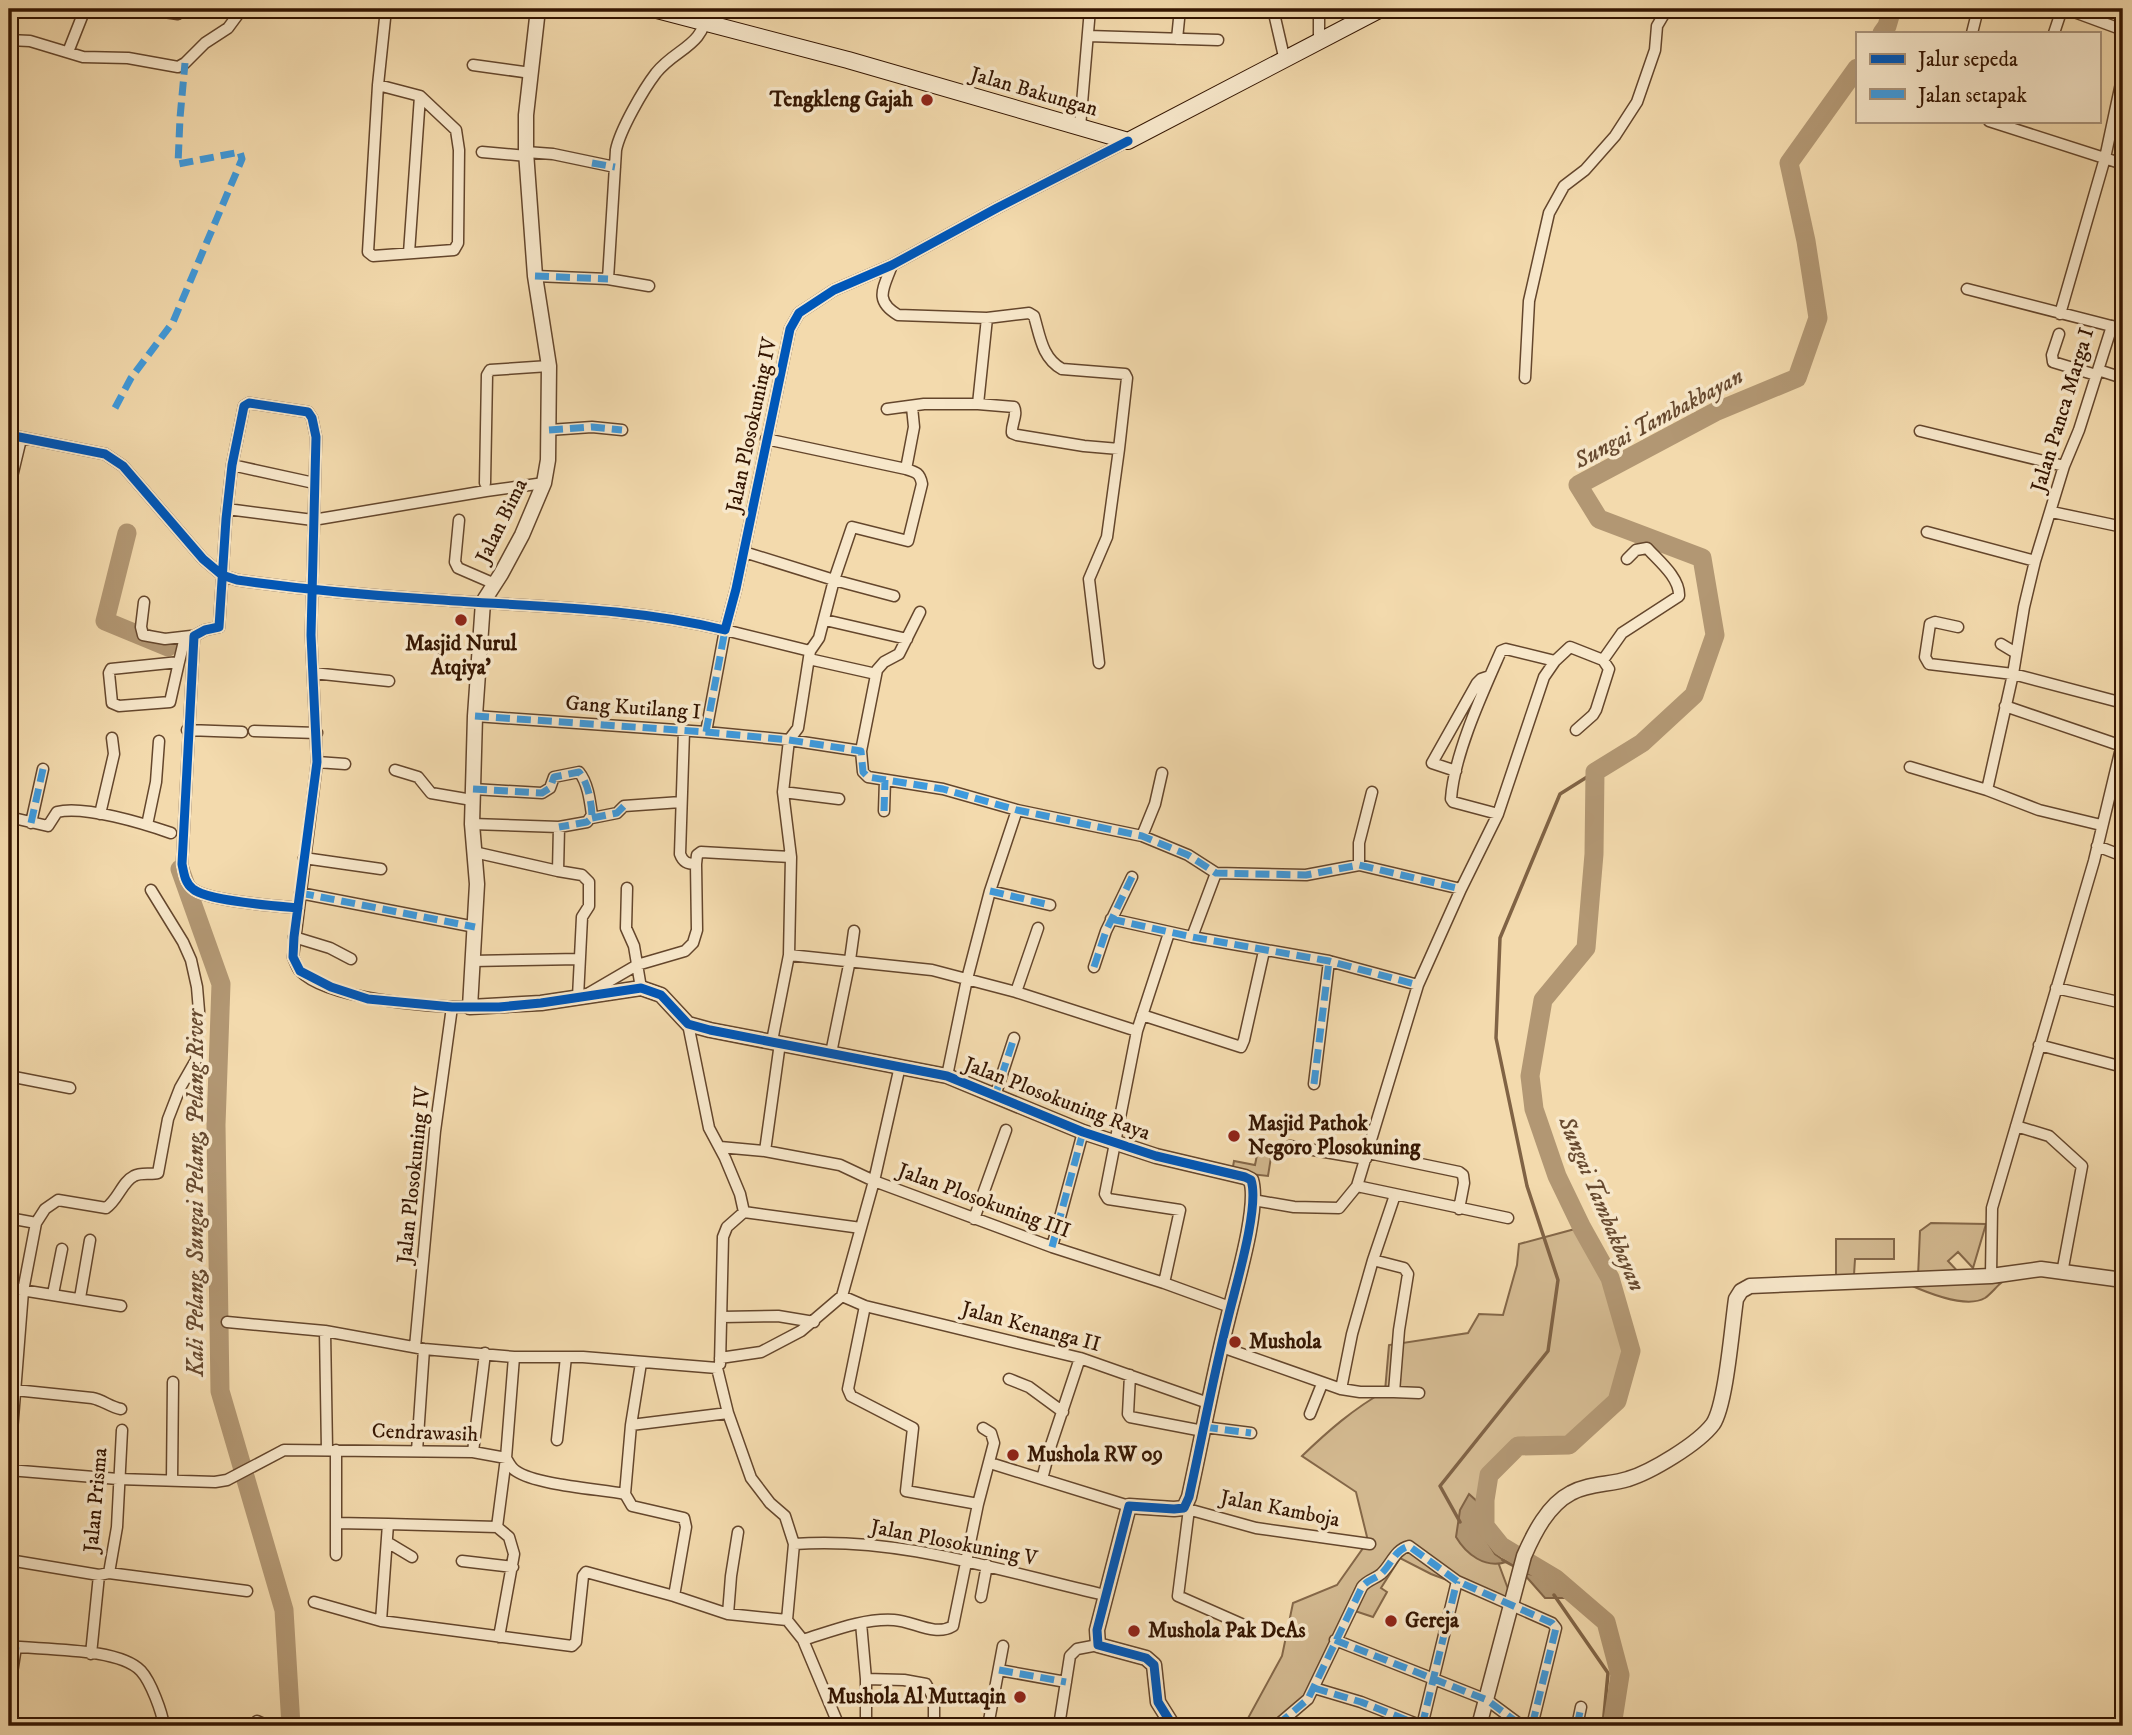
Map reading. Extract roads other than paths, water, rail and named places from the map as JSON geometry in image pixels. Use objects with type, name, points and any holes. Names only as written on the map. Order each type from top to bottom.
[{"type":"main road","name":"Jalan Bakungan","points":[[653,9],[707,15],[1128,141]]},
{"type":"main road","points":[[1128,141],[1286,61],[1381,9]]},
{"type":"street","points":[[68,52],[85,9]]},
{"type":"street","points":[[143,9],[178,14],[182,9]]},
{"type":"street","points":[[9,40],[30,41],[83,57],[128,58],[173,67],[181,66],[205,43],[228,28],[242,9]]},
{"type":"street","points":[[378,85],[420,96],[456,130],[459,150],[458,243],[457,247],[449,251],[373,256],[368,252],[378,85],[386,9]]},
{"type":"street","name":"Jalan Bima","points":[[470,1007],[477,884],[472,824],[475,716],[483,602],[522,535],[544,483],[549,430],[549,366],[535,276],[526,154],[526,115],[538,9]]},
{"type":"street","points":[[1080,127],[1090,9]]},
{"type":"street","points":[[1177,39],[1180,9]]},
{"type":"street","points":[[1273,9],[1286,61]]},
{"type":"street","points":[[1320,9],[1320,41]]},
{"type":"street","points":[[1525,378],[1529,301],[1549,213],[1564,186],[1585,170],[1615,136],[1637,102],[1655,50],[1657,26],[1667,9]]},
{"type":"street","points":[[1972,32],[1978,9]]},
{"type":"street","points":[[2054,32],[2064,9],[2123,30]]},
{"type":"street","points":[[608,279],[619,136],[655,74],[666,62],[699,37],[707,15]]},
{"type":"street","points":[[1088,36],[1217,40]]},
{"type":"street","points":[[473,65],[531,73]]},
{"type":"street","name":"Jalan Panca Marga I","points":[[1987,790],[2035,561],[2097,372],[2118,328],[2060,314],[2120,115],[2123,74]]},
{"type":"street","points":[[409,253],[420,96]]},
{"type":"street","points":[[1992,122],[2123,164]]},
{"type":"street","points":[[1097,132],[1100,154]]},
{"type":"street","name":"Jalan Plosokuning IV","points":[[706,733],[765,439],[790,329],[799,313],[834,289],[892,265],[1128,141]]},
{"type":"street","points":[[482,152],[552,154],[615,167]]},
{"type":"street","points":[[892,265],[882,302],[887,309],[898,315],[987,318],[1032,314],[1044,350],[1054,364],[1062,369],[1125,374],[1119,449],[1107,537],[1089,579],[1099,663]]},
{"type":"street","points":[[535,276],[608,279],[649,286]]},
{"type":"street","points":[[1967,289],[2060,314]]},
{"type":"street","points":[[978,404],[987,318]]},
{"type":"street","points":[[2059,334],[2052,355],[2053,362],[2123,378]]},
{"type":"street","points":[[485,483],[487,375],[490,370],[549,366]]},
{"type":"street","points":[[144,602],[141,633],[155,639],[189,636],[219,627],[227,509],[232,465],[244,406],[256,402],[308,412],[316,437],[312,589],[317,762],[294,937],[293,957],[300,971],[331,987],[368,999],[452,1007],[499,1007],[641,988],[661,995],[688,1024],[709,1128],[740,1194],[744,1212]]},
{"type":"street","points":[[887,409],[924,404],[1014,407],[1016,410],[1012,433],[1017,435],[1119,449]]},
{"type":"street","points":[[906,469],[914,427],[912,407]]},
{"type":"street","points":[[549,430],[592,427],[622,430]]},
{"type":"street","points":[[1920,431],[2064,466]]},
{"type":"street","points":[[9,435],[105,454],[123,466],[203,559],[222,575],[237,580],[429,599],[594,609],[697,623],[876,674]]},
{"type":"street","points":[[9,489],[22,439]]},
{"type":"street","points":[[765,439],[906,469],[916,472],[922,484],[908,541],[852,527],[834,580],[825,620],[810,655],[798,728],[789,740],[783,792],[791,856],[789,955],[776,1042],[765,1151]]},
{"type":"street","points":[[232,465],[314,483]]},
{"type":"street","points":[[227,509],[313,520],[544,483]]},
{"type":"street","points":[[2052,512],[2123,527]]},
{"type":"street","points":[[459,520],[455,562],[458,568],[495,584]]},
{"type":"street","points":[[1927,532],[2035,561]]},
{"type":"street","points":[[1603,660],[1622,633],[1679,596],[1678,586],[1663,564],[1647,548],[1636,550],[1627,559]]},
{"type":"street","points":[[744,552],[894,596]]},
{"type":"street","points":[[920,612],[899,654],[880,665],[876,674],[861,751],[863,772],[868,777],[943,789],[1017,810],[1142,836],[1188,855],[1216,873],[1306,875],[1359,865],[1461,889]]},
{"type":"street","points":[[825,620],[907,639]]},
{"type":"street","points":[[1958,627],[1935,622],[1930,624],[1926,657],[1929,664],[2012,674],[2123,703]]},
{"type":"street","points":[[179,662],[111,669],[109,673],[112,703],[119,706],[170,702],[179,662],[189,636]]},
{"type":"street","points":[[189,636],[182,864],[187,883],[196,892],[220,898],[298,908]]},
{"type":"street","points":[[2001,644],[2016,653]]},
{"type":"street","points":[[1246,1626],[1178,1596],[1186,1508],[1230,1307],[1241,1270],[1253,1200],[1294,1207],[1339,1208],[1357,1186],[1418,985],[1497,814],[1544,677],[1570,648],[1603,660],[1609,669],[1596,709],[1576,730]]},
{"type":"street","points":[[1497,814],[1453,802],[1451,796],[1472,720],[1501,651],[1506,649],[1555,662]]},
{"type":"street","points":[[313,674],[388,681]]},
{"type":"street","points":[[1456,771],[1432,763],[1477,683],[1490,676]]},
{"type":"street","points":[[1991,1276],[1992,1208],[2101,825],[2120,768],[2122,743],[2005,706]]},
{"type":"street","name":"Gang Kutilang I","points":[[475,716],[789,740],[861,751]]},
{"type":"street","points":[[187,730],[317,733]]},
{"type":"street","points":[[684,731],[680,854],[682,860],[688,864],[696,864]]},
{"type":"street","points":[[102,815],[114,754],[112,738]]},
{"type":"street","points":[[147,825],[156,782],[159,741]]},
{"type":"street","points":[[317,762],[345,764]]},
{"type":"street","points":[[1910,767],[1987,790],[2039,810],[2101,825]]},
{"type":"street","points":[[31,823],[43,769]]},
{"type":"street","points":[[395,770],[418,777],[431,793],[473,795],[542,793],[550,788],[553,778],[579,772],[588,794],[592,818]]},
{"type":"street","points":[[1142,836],[1155,804],[1162,773]]},
{"type":"street","points":[[884,811],[885,780]]},
{"type":"street","points":[[783,792],[839,799]]},
{"type":"street","points":[[1359,865],[1359,843],[1372,792]]},
{"type":"street","points":[[472,824],[559,827],[617,813],[624,806],[681,802]]},
{"type":"street","points":[[9,817],[48,825],[57,811],[64,810],[102,815],[172,833]]},
{"type":"street","points":[[947,1076],[967,979],[990,891],[1017,810]]},
{"type":"street","points":[[558,871],[559,827]]},
{"type":"street","points":[[2097,846],[2123,856]]},
{"type":"street","points":[[474,852],[582,875],[589,882],[589,906],[582,917],[581,997]]},
{"type":"street","points":[[581,997],[637,968],[684,951],[694,943],[697,930],[696,864],[697,855],[701,852],[791,856]]},
{"type":"street","points":[[304,858],[382,869]]},
{"type":"street","points":[[1192,937],[1216,873]]},
{"type":"street","points":[[1094,967],[1111,919],[1132,877]]},
{"type":"street","points":[[627,888],[626,928],[634,946],[641,988]]},
{"type":"street","points":[[150,890],[183,942],[191,960],[199,1011],[196,1060],[180,1088],[168,1119],[158,1173],[139,1174],[131,1178],[112,1205],[106,1208],[58,1200],[45,1209],[36,1223],[23,1291],[9,1469],[118,1479],[172,1480],[173,1382]]},
{"type":"street","points":[[990,891],[1050,905]]},
{"type":"street","points":[[300,893],[475,927]]},
{"type":"street","points":[[1111,919],[1169,933],[1329,961],[1418,985]]},
{"type":"street","points":[[1016,992],[1038,928]]},
{"type":"street","points":[[831,1053],[854,930]]},
{"type":"street","points":[[1164,1283],[1180,1210],[1106,1198],[1138,1031],[1169,933]]},
{"type":"street","points":[[294,937],[330,948],[351,959]]},
{"type":"street","points":[[1142,1015],[1241,1047],[1264,951]]},
{"type":"street","points":[[789,955],[932,970],[1016,992],[1138,1031]]},
{"type":"street","points":[[472,961],[580,959]]},
{"type":"street","points":[[1314,1084],[1329,961]]},
{"type":"street","points":[[2056,988],[2123,1003]]},
{"type":"street","name":"Jalan Plosokuning IV","points":[[417,1451],[420,1348],[435,1131],[452,1007]]},
{"type":"street","name":"Jalan Plosokuning Raya","points":[[688,1024],[947,1076],[1083,1132],[1156,1156],[1245,1177],[1251,1180],[1253,1200]]},
{"type":"street","points":[[995,1096],[1014,1038]]},
{"type":"street","points":[[2039,1045],[2123,1067]]},
{"type":"street","points":[[720,1358],[761,1352],[802,1331],[842,1296],[874,1181],[900,1066]]},
{"type":"street","points":[[9,1076],[70,1088]]},
{"type":"street","points":[[2016,1126],[2049,1136],[2082,1167],[2062,1273]]},
{"type":"street","points":[[974,1219],[1006,1130]]},
{"type":"street","points":[[1052,1247],[1083,1132]]},
{"type":"street","points":[[1290,1146],[1459,1172],[1463,1175],[1464,1183],[1459,1209]]},
{"type":"street","name":"Jalan Plosokuning III","points":[[720,1147],[765,1151],[840,1165],[874,1181],[974,1219],[1230,1307]]},
{"type":"street","points":[[1357,1186],[1508,1218]]},
{"type":"street","points":[[1340,1389],[1352,1334],[1395,1195]]},
{"type":"street","points":[[839,1726],[803,1640],[787,1620],[794,1544],[785,1516],[770,1503],[751,1478],[728,1413],[719,1371],[723,1237],[727,1227],[744,1212],[861,1228]]},
{"type":"street","points":[[9,1218],[36,1223]]},
{"type":"street","points":[[80,1298],[90,1240]]},
{"type":"street","points":[[53,1294],[62,1249]]},
{"type":"street","points":[[1373,1260],[1404,1268],[1408,1274],[1399,1330],[1394,1392]]},
{"type":"street","points":[[1479,1726],[1524,1556],[1535,1531],[1546,1515],[1570,1493],[1628,1479],[1678,1454],[1713,1424],[1723,1392],[1736,1299],[1741,1290],[1750,1286],[1991,1276],[2041,1269],[2123,1280]]},
{"type":"street","points":[[9,1288],[121,1307]]},
{"type":"street","name":"Jalan Kenanga II","points":[[842,1296],[864,1306],[1080,1358],[1208,1403]]},
{"type":"street","points":[[864,1306],[848,1390],[851,1396],[913,1428],[906,1491],[978,1504]]},
{"type":"street","points":[[722,1317],[778,1316],[814,1322]]},
{"type":"street","points":[[228,1322],[325,1331],[420,1348],[514,1357],[566,1357],[713,1366],[719,1371]]},
{"type":"street","points":[[325,1331],[336,1555]]},
{"type":"street","points":[[1222,1347],[1340,1389],[1419,1393]]},
{"type":"street","points":[[473,1452],[485,1353]]},
{"type":"street","points":[[498,1527],[514,1357]]},
{"type":"street","points":[[557,1440],[566,1357]]},
{"type":"street","points":[[1042,1479],[1080,1358]]},
{"type":"street","points":[[625,1494],[640,1363]]},
{"type":"street","points":[[1130,1375],[1130,1417],[1204,1429],[1251,1433]]},
{"type":"street","points":[[1009,1380],[1028,1387],[1063,1412]]},
{"type":"street","points":[[1310,1414],[1322,1384]]},
{"type":"street","points":[[15,1390],[92,1398],[112,1408],[121,1409]]},
{"type":"street","points":[[631,1425],[728,1413]]},
{"type":"street","points":[[803,1640],[861,1623],[891,1619],[934,1629],[950,1628],[955,1623],[978,1504],[990,1463],[993,1438],[983,1428]]},
{"type":"street","name":"Jalan Prisma","points":[[91,1654],[95,1606],[117,1527],[122,1430]]},
{"type":"street","name":"Cendrawasih","points":[[172,1480],[227,1480],[284,1450],[473,1452],[506,1458],[510,1466],[518,1472],[541,1481],[625,1494],[632,1506],[684,1518],[687,1527],[674,1596]]},
{"type":"street","points":[[990,1463],[1129,1506],[1186,1508]]},
{"type":"street","points":[[1098,1645],[1097,1630],[1129,1506]]},
{"type":"street","name":"Jalan Kamboja","points":[[1186,1508],[1256,1528],[1370,1544]]},
{"type":"street","points":[[336,1522],[498,1527],[509,1537],[514,1554],[499,1637]]},
{"type":"street","points":[[381,1621],[388,1524]]},
{"type":"street","points":[[728,1614],[738,1532]]},
{"type":"street","points":[[387,1542],[412,1557]]},
{"type":"street","name":"Jalan Plosokuning V","points":[[794,1544],[814,1542],[887,1545],[987,1565],[1105,1595]]},
{"type":"street","points":[[1281,1724],[1308,1699],[1362,1587],[1380,1574],[1402,1548],[1409,1546],[1457,1581],[1552,1623],[1556,1628],[1532,1726]]},
{"type":"street","points":[[9,1560],[247,1591]]},
{"type":"street","points":[[462,1561],[513,1567]]},
{"type":"street","points":[[981,1597],[987,1565]]},
{"type":"street","points":[[314,1602],[381,1621],[575,1646],[583,1576],[586,1572],[728,1614],[787,1620]]},
{"type":"street","points":[[1314,1688],[1362,1702],[1422,1726],[1457,1581]]},
{"type":"street","points":[[861,1623],[866,1679],[866,1726]]},
{"type":"street","points":[[1335,1640],[1487,1700],[1522,1726]]},
{"type":"street","points":[[1059,1726],[1072,1651],[1098,1645],[1146,1658],[1154,1665],[1158,1702],[1173,1726]]},
{"type":"street","points":[[9,1692],[13,1646],[68,1650],[114,1658],[141,1671],[153,1693],[164,1726]]},
{"type":"street","points":[[988,1726],[1003,1646]]},
{"type":"street","points":[[999,1670],[1066,1682]]},
{"type":"street","points":[[866,1679],[904,1680],[926,1684],[934,1699],[934,1726]]},
{"type":"street","points":[[1577,1726],[1581,1707]]},
{"type":"street","points":[[257,1721],[268,1726]]},
{"type":"street","points":[[1281,1724],[1294,1726]]},
{"type":"waterway","name":"Sungai Tambakbayan","points":[[1883,32],[1892,9]]},
{"type":"waterway","name":"Sungai Tambakbayan","points":[[1612,1726],[1620,1675],[1606,1622],[1556,1579],[1501,1546],[1485,1526],[1485,1500],[1489,1475],[1518,1446],[1569,1445],[1617,1401],[1631,1351],[1610,1278],[1557,1176],[1534,1109],[1530,1076],[1543,1000],[1586,948],[1594,854],[1595,772],[1642,743],[1694,695],[1715,635],[1702,558],[1599,519],[1578,485],[1715,412],[1797,378],[1818,318],[1806,241],[1789,163],[1856,69]]},
{"type":"waterway","name":"Kali Pelang, Sungai Pelang, Pelang River","points":[[127,533],[105,621],[168,647]]},
{"type":"waterway","points":[[1460,1522],[1440,1486],[1548,1351],[1558,1280],[1527,1186],[1496,1038],[1500,938],[1560,794],[1595,772]]},
{"type":"waterway","name":"Kali Pelang, Sungai Pelang, Pelang River","points":[[180,869],[221,984],[216,1125],[220,1391],[284,1610],[291,1726]]},
{"type":"waterway","points":[[1503,1560],[1518,1568]]},
{"type":"waterway","points":[[1554,1595],[1608,1673],[1603,1726]]},
{"type":"place","name":"Tengkleng Gajah","points":[[927,100]]},
{"type":"place","name":"Masjid Nurul Atqiya'","points":[[461,620]]},
{"type":"place","name":"Masjid Pathok Negoro Plosokuning","points":[[1234,1136]]},
{"type":"place","name":"Mushola","points":[[1235,1342]]},
{"type":"place","name":"Mushola RW 09","points":[[1013,1455]]},
{"type":"place","name":"Gereja","points":[[1391,1621]]},
{"type":"place","name":"Mushola Pak DeAs","points":[[1134,1631]]},
{"type":"place","name":"Mushola Al Muttaqin","points":[[1020,1697]]}]
